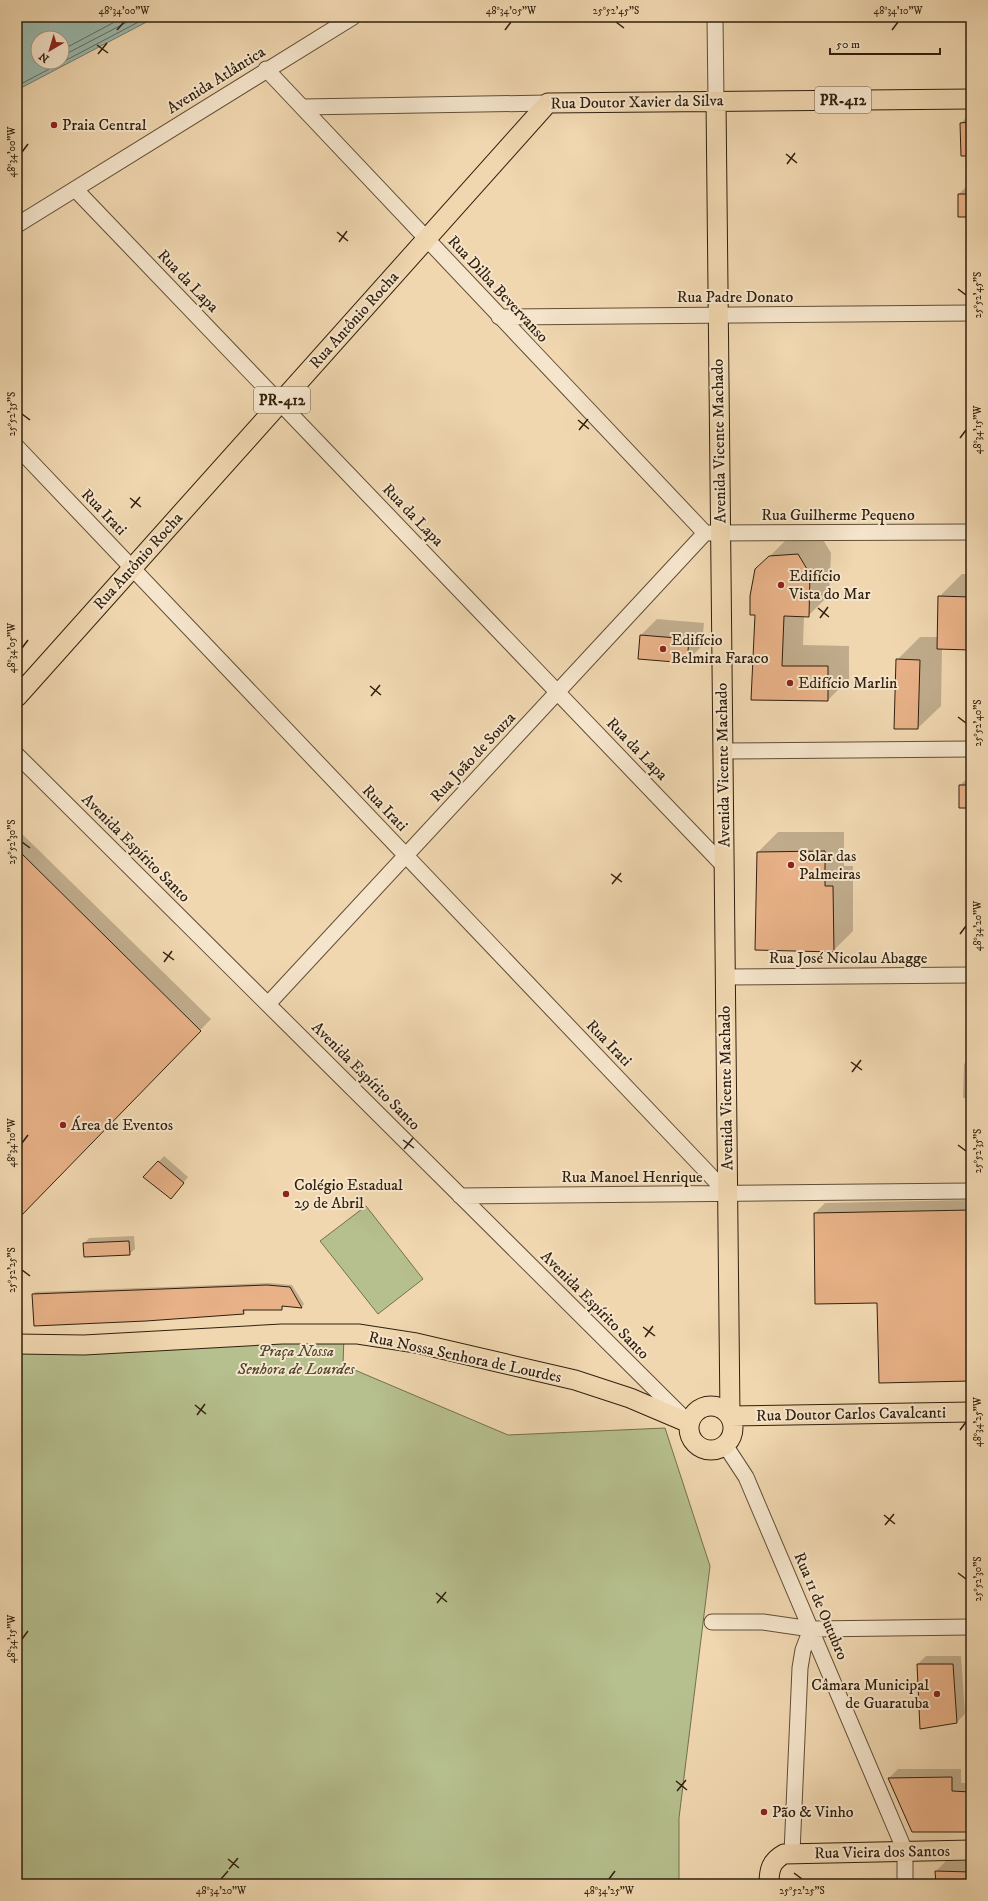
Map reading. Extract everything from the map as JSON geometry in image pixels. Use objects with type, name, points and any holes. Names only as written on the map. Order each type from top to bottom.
[{"type":"main road","name":"Rua Doutor Xavier da Silva","points":[[548,103],[971,99]]},
{"type":"main road","name":"Avenida Vicente Machado","points":[[716,101],[718,315],[713,533],[723,751],[730,1416]]},
{"type":"main road","name":"Rua Antônio Rocha","points":[[17,697],[548,103]]},
{"type":"main road","name":"Rua Nossa Senhora de Lourdes","points":[[17,1344],[84,1345],[282,1334],[358,1334],[416,1343],[575,1380],[630,1398],[689,1423]]},
{"type":"main road","points":[[711,1405],[718,1406],[730,1416],[733,1422],[732,1435],[725,1445],[712,1450],[699,1447],[690,1437],[689,1423],[697,1410],[711,1405]]},
{"type":"main road","name":"Rua Doutor Carlos Cavalcanti","points":[[730,1416],[971,1412]]},
{"type":"main road","name":"Rua Vieira dos Santos","points":[[792,1853],[971,1850]]},
{"type":"main road","points":[[769,1884],[770,1867],[776,1859],[784,1854],[792,1853]]},
{"type":"street","name":"Avenida Atlântica","points":[[17,225],[266,69],[353,17]]},
{"type":"street","name":"Avenida Vicente Machado","points":[[715,17],[716,101]]},
{"type":"street","name":"Rua Dilba Bevervanso","points":[[266,69],[499,317],[713,533]]},
{"type":"street","name":"Rua Doutor Xavier da Silva","points":[[302,107],[548,103]]},
{"type":"street","name":"Rua da Lapa","points":[[75,189],[724,866]]},
{"type":"street","name":"Rua Padre Donato","points":[[499,317],[971,313]]},
{"type":"street","name":"Rua Irati","points":[[17,447],[728,1194]]},
{"type":"street","name":"Rua Guilherme Pequeno","points":[[713,533],[971,532]]},
{"type":"street","name":"Rua João de Souza","points":[[268,1004],[558,692],[713,533]]},
{"type":"street","points":[[723,751],[971,749]]},
{"type":"street","name":"Avenida Espírito Santo","points":[[17,755],[689,1423]]},
{"type":"street","name":"Rua José Nicolau Abagge","points":[[725,976],[971,975]]},
{"type":"street","name":"Rua Manoel Henrique","points":[[460,1196],[971,1191]]},
{"type":"street","name":"Rua 11 de Outubro","points":[[725,1445],[746,1477],[905,1851]]},
{"type":"street","points":[[712,1622],[763,1622],[811,1629],[971,1627]]},
{"type":"street","points":[[792,1853],[800,1668],[803,1650],[811,1629]]},
{"type":"street","points":[[905,1851],[905,1884]]},
{"type":"green space","points":[[366,1206],[423,1279],[378,1314],[320,1241]]},
{"type":"green space","name":"Praça Nossa Senhora de Lourdes","points":[[344,1335],[343,1365],[508,1435],[665,1428],[710,1566],[679,1818],[679,1884],[17,1884],[17,1352]]},
{"type":"water","points":[[17,17],[156,17],[70,62],[70,30],[30,30],[30,70],[55,70],[17,90]]},
{"type":"building","points":[[971,122],[971,156],[961,156],[960,123]]},
{"type":"building","points":[[958,194],[971,194],[971,217],[958,217]]},
{"type":"building","points":[[798,554],[810,574],[809,617],[784,616],[782,666],[828,666],[828,701],[751,700],[755,615],[750,615],[750,596],[755,569],[769,556]]},
{"type":"building","points":[[938,596],[971,597],[971,650],[937,649]]},
{"type":"building","name":"Edifício Belmira Faraco","points":[[640,635],[689,639],[687,663],[638,659]]},
{"type":"building","points":[[896,659],[920,660],[918,729],[894,729]]},
{"type":"building","points":[[959,785],[971,785],[971,808],[959,808]]},
{"type":"building","name":"Área de Eventos","points":[[17,849],[201,1031],[17,1220]]},
{"type":"building","points":[[825,851],[825,886],[833,886],[834,952],[755,950],[757,852]]},
{"type":"building","points":[[158,1161],[184,1183],[171,1199],[143,1177]]},
{"type":"building","points":[[971,1210],[971,1381],[879,1383],[877,1303],[815,1304],[814,1213]]},
{"type":"building","points":[[129,1241],[130,1255],[84,1257],[83,1243]]},
{"type":"building","points":[[267,1285],[290,1287],[302,1308],[282,1306],[282,1310],[243,1310],[244,1314],[146,1321],[34,1326],[32,1294]]},
{"type":"building","name":"Câmara Municipal de Guaratuba","points":[[917,1664],[953,1664],[957,1723],[920,1729]]},
{"type":"building","points":[[952,1777],[952,1791],[971,1792],[971,1832],[912,1832],[888,1778]]},
{"type":"building","points":[[935,1871],[971,1872],[971,1884],[936,1884]]},
{"type":"place","name":"Praia Central","points":[[54,125]]},
{"type":"place","name":"Edifício Vista do Mar","points":[[781,585]]},
{"type":"place","name":"Edifício Belmira Faraco","points":[[663,649]]},
{"type":"place","name":"Edifício Marlin","points":[[790,683]]},
{"type":"place","name":"Solar das Palmeiras","points":[[791,865]]},
{"type":"place","name":"Área de Eventos","points":[[63,1125]]},
{"type":"place","name":"Colégio Estadual 29 de Abril","points":[[286,1194]]},
{"type":"place","name":"Câmara Municipal de Guaratuba","points":[[937,1694]]},
{"type":"place","name":"Pão & Vinho","points":[[764,1812]]}]
